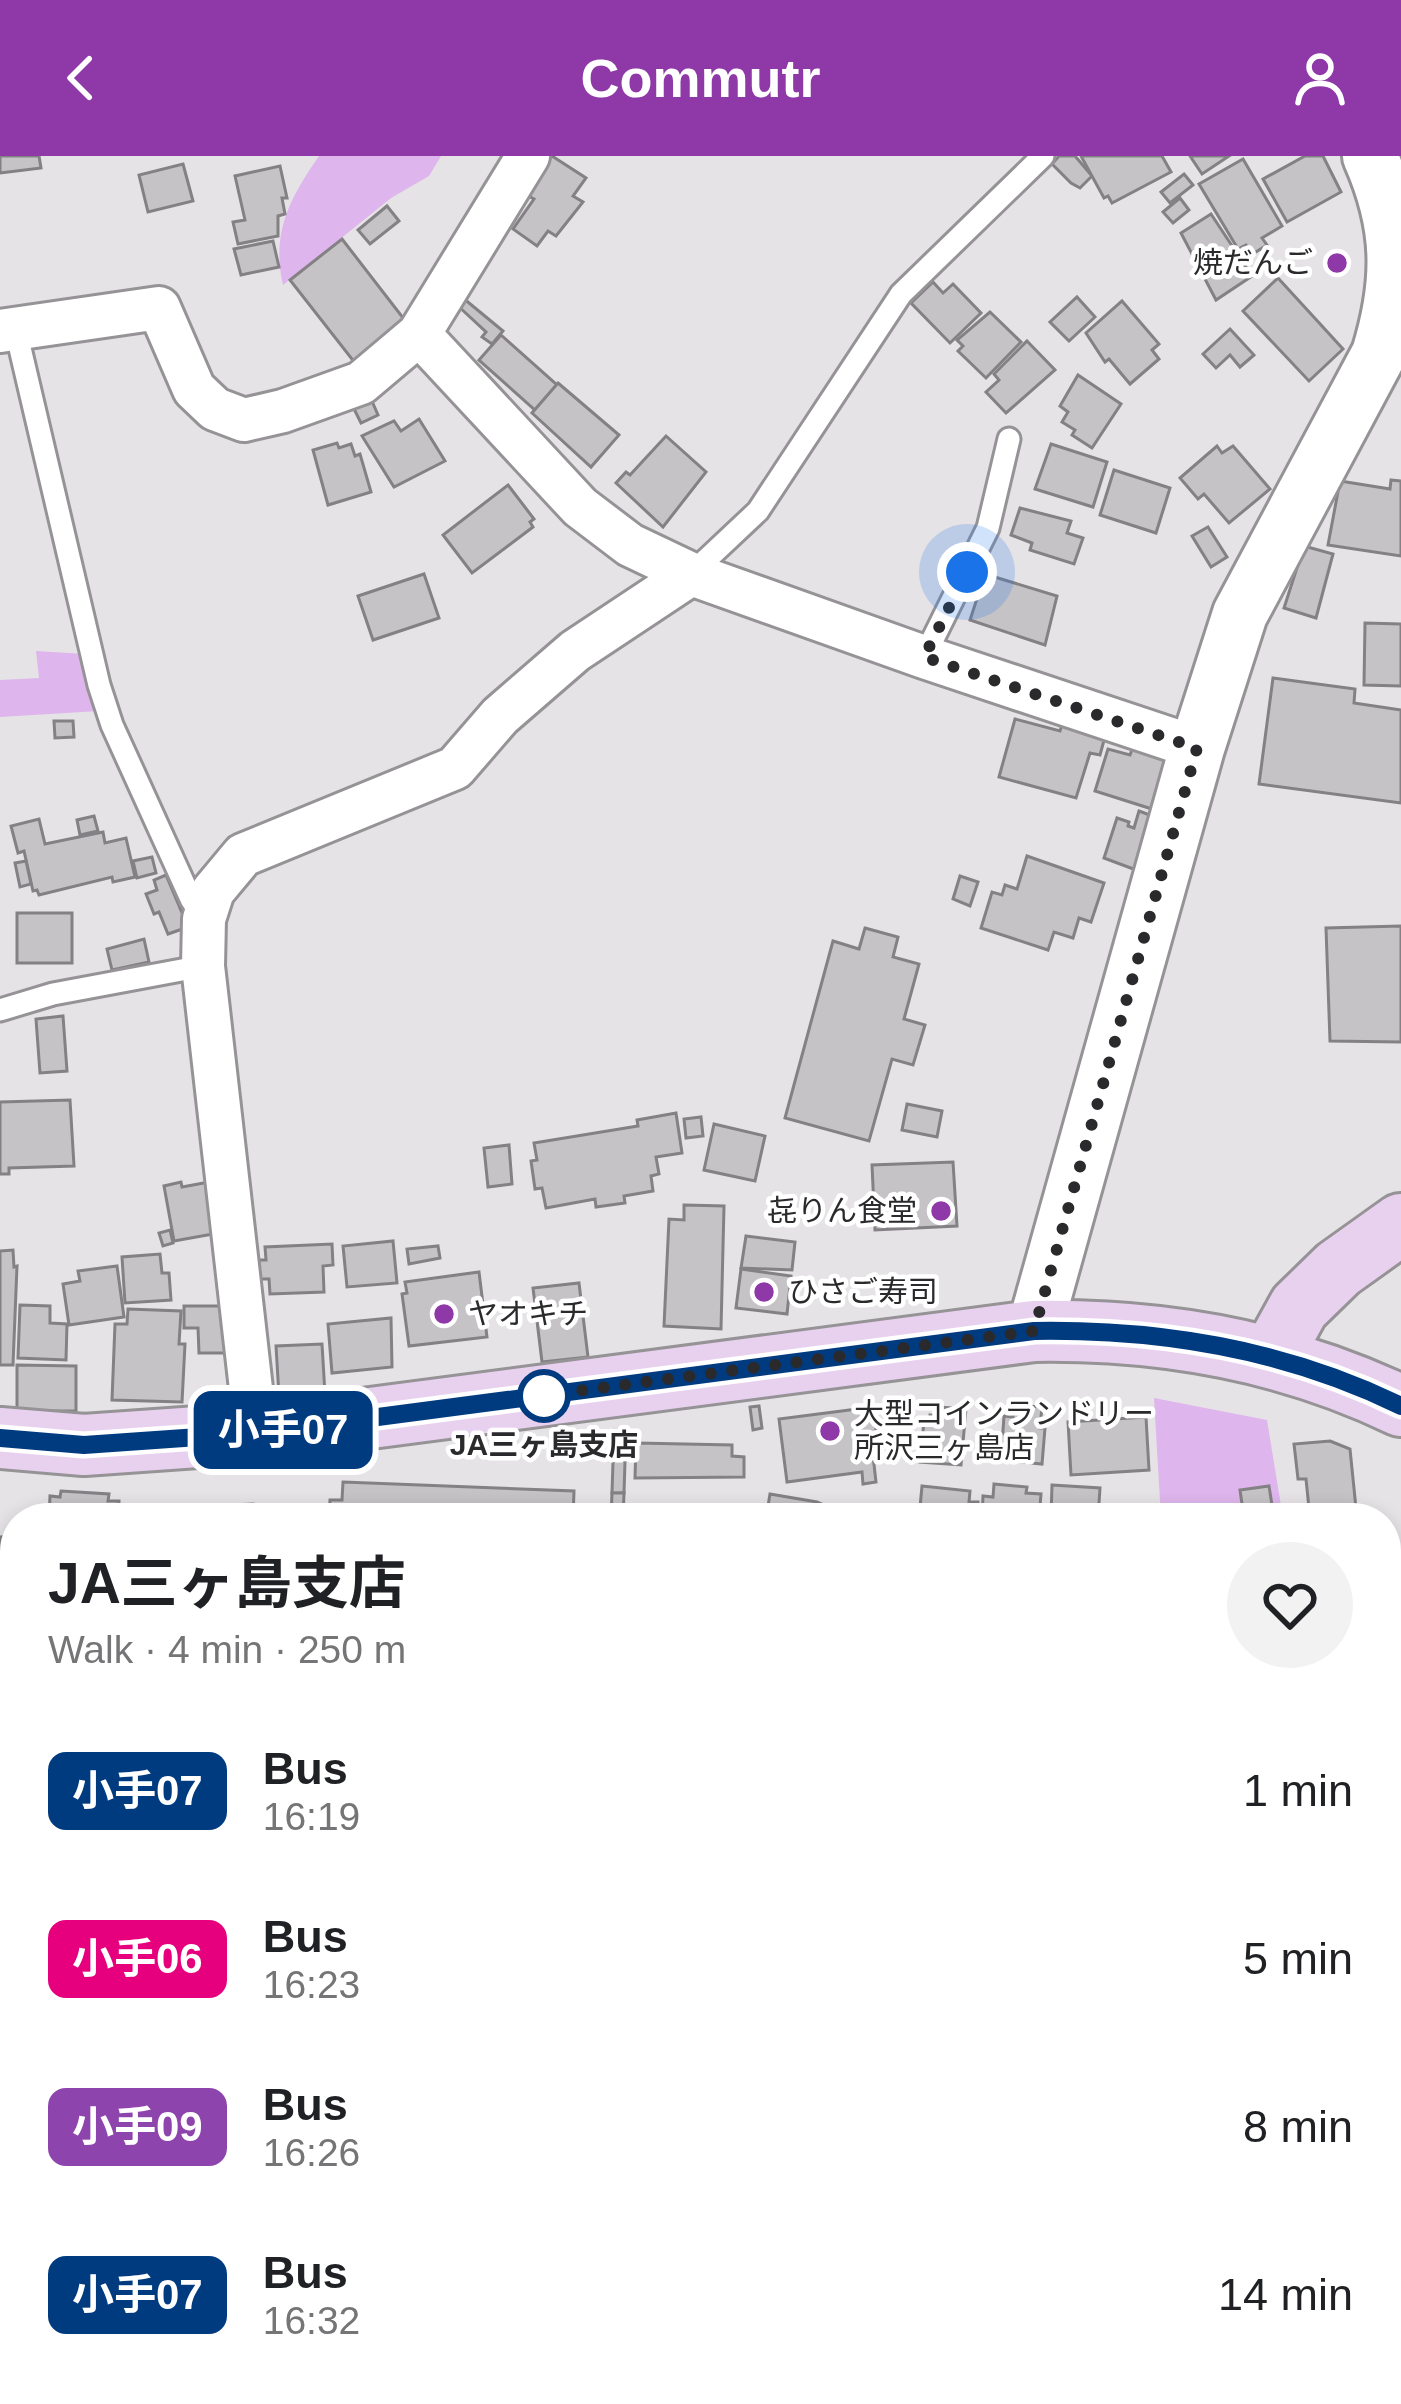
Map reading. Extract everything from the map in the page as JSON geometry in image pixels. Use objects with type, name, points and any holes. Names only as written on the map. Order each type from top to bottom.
[{"type":"main road","points":[[1272,1356],[1299,1307],[1338,1269],[1401,1224]]},
{"type":"main road","points":[[1,1440],[84,1445],[256,1433],[1034,1331],[1112,1330],[1272,1356],[1401,1406]]},
{"type":"street","points":[[8,331],[159,308],[194,389],[215,410],[244,419],[283,411],[361,383],[419,334],[528,156]]},
{"type":"street","points":[[1034,1331],[1197,748],[1240,614],[1378,354],[1394,310],[1400,256],[1394,220],[1370,156]]},
{"type":"street","points":[[419,334],[580,507],[630,544],[691,574],[1197,748]]},
{"type":"street","points":[[256,1433],[203,966],[204,919],[213,892],[243,856],[455,769],[500,716],[575,651],[691,574]]},
{"type":"lane","points":[[691,574],[758,511],[901,294],[1043,156]]},
{"type":"lane","points":[[8,331],[112,725],[204,919]]},
{"type":"lane","points":[[924,657],[988,528],[1010,439]]},
{"type":"lane","points":[[0,1010],[53,994],[203,966]]},
{"type":"shaded area","points":[[319,156],[441,156],[429,176],[391,198],[283,285],[281,232],[299,187]]},
{"type":"shaded area","points":[[36,651],[85,654],[99,711],[0,717],[0,680],[39,678]]},
{"type":"shaded area","points":[[1154,1398],[1267,1420],[1281,1503],[1160,1503]]},
{"type":"building","points":[[0,156],[39,156],[41,168],[0,173]]},
{"type":"building","points":[[552,156],[586,178],[573,196],[583,202],[556,236],[548,231],[537,246],[513,229],[534,199],[525,194]]},
{"type":"building","points":[[1059,156],[1075,156],[1092,176],[1080,188],[1071,183],[1052,164]]},
{"type":"building","points":[[1081,156],[1162,156],[1171,172],[1112,203],[1108,196],[1104,198]]},
{"type":"building","points":[[1190,156],[1229,156],[1202,174]]},
{"type":"building","points":[[1305,156],[1323,156],[1341,192],[1287,222],[1263,179]]},
{"type":"building","points":[[1243,159],[1282,226],[1262,238],[1267,245],[1251,255],[1246,245],[1238,249],[1199,184]]},
{"type":"building","points":[[183,164],[193,201],[148,212],[139,175]]},
{"type":"building","points":[[280,166],[287,198],[282,198],[285,214],[278,216],[278,236],[238,244],[233,222],[245,220],[235,176]]},
{"type":"building","points":[[1184,174],[1193,185],[1170,203],[1161,192]]},
{"type":"building","points":[[1180,198],[1189,210],[1173,223],[1163,212]]},
{"type":"building","points":[[387,206],[399,221],[370,244],[358,230]]},
{"type":"building","points":[[1211,214],[1252,276],[1216,300],[1181,233]]},
{"type":"building","points":[[342,239],[407,323],[355,363],[290,280]]},
{"type":"building","points":[[273,241],[279,267],[241,275],[234,249]]},
{"type":"building","points":[[1278,278],[1343,349],[1309,381],[1243,311]]},
{"type":"building","points":[[933,282],[943,293],[953,284],[981,313],[950,343],[911,303]]},
{"type":"building","points":[[1077,297],[1095,317],[1069,341],[1050,322]]},
{"type":"building","points":[[463,298],[503,331],[492,344],[457,305]]},
{"type":"building","points":[[1122,301],[1159,344],[1152,350],[1159,359],[1130,384],[1109,359],[1105,362],[1086,333]]},
{"type":"building","points":[[990,312],[1021,342],[986,378],[958,351],[963,346],[957,340]]},
{"type":"building","points":[[1230,329],[1254,355],[1240,367],[1230,355],[1216,368],[1203,354]]},
{"type":"building","points":[[501,335],[557,385],[535,410],[479,360]]},
{"type":"building","points":[[1027,341],[1055,370],[1006,413],[986,392],[999,380],[994,374]]},
{"type":"building","points":[[1078,375],[1121,404],[1092,448],[1062,422],[1068,412],[1060,406]]},
{"type":"building","points":[[558,383],[619,435],[591,467],[532,413]]},
{"type":"building","points":[[368,392],[378,415],[361,423],[350,401]]},
{"type":"building","points":[[419,419],[445,461],[394,487],[362,436],[394,421],[401,431]]},
{"type":"building","points":[[666,436],[706,472],[663,527],[616,483],[626,472],[630,475]]},
{"type":"building","points":[[337,443],[339,448],[351,444],[355,456],[360,454],[371,492],[328,505],[313,450]]},
{"type":"building","points":[[1051,444],[1107,462],[1093,507],[1035,489]]},
{"type":"building","points":[[1217,446],[1222,453],[1233,446],[1270,489],[1229,523],[1204,494],[1198,499],[1180,478]]},
{"type":"building","points":[[1114,470],[1170,488],[1156,533],[1100,515]]},
{"type":"building","points":[[1391,480],[1401,481],[1401,556],[1328,545],[1340,481],[1390,489]]},
{"type":"building","points":[[508,485],[534,519],[533,527],[472,573],[443,535]]},
{"type":"building","points":[[1020,508],[1071,521],[1067,533],[1083,538],[1074,564],[1030,550],[1032,543],[1011,535]]},
{"type":"building","points":[[1208,527],[1227,557],[1211,567],[1192,536]]},
{"type":"building","points":[[1304,546],[1333,554],[1316,618],[1284,608]]},
{"type":"building","points":[[424,574],[439,618],[373,640],[358,596]]},
{"type":"building","points":[[985,574],[1057,596],[1045,645],[970,620]]},
{"type":"building","points":[[1365,623],[1401,624],[1401,686],[1364,685]]},
{"type":"building","points":[[1273,678],[1355,689],[1354,703],[1401,710],[1401,803],[1259,784]]},
{"type":"building","points":[[1015,719],[1060,731],[1063,721],[1106,733],[1100,755],[1090,753],[1076,798],[999,777]]},
{"type":"building","points":[[54,721],[73,721],[74,737],[55,738]]},
{"type":"building","points":[[1134,744],[1168,755],[1152,809],[1095,791],[1108,749],[1130,755]]},
{"type":"building","points":[[1139,811],[1155,817],[1136,870],[1104,858],[1117,818],[1134,828]]},
{"type":"building","points":[[94,816],[98,831],[80,835],[77,820]]},
{"type":"building","points":[[39,819],[45,844],[103,832],[105,843],[126,838],[135,877],[113,882],[112,877],[39,895],[33,891],[24,851],[18,853],[11,826]]},
{"type":"building","points":[[1027,856],[1104,883],[1091,922],[1079,918],[1073,938],[1054,932],[1048,950],[981,928],[992,892],[1002,895],[1005,885],[1017,889]]},
{"type":"building","points":[[152,857],[156,873],[137,878],[133,861]]},
{"type":"building","points":[[26,861],[31,884],[20,887],[15,863]]},
{"type":"building","points":[[166,875],[188,927],[168,934],[146,894],[157,890],[154,880]]},
{"type":"building","points":[[960,876],[978,882],[970,906],[953,899]]},
{"type":"building","points":[[17,913],[72,913],[72,963],[17,963]]},
{"type":"building","points":[[1401,926],[1401,1042],[1330,1041],[1326,928]]},
{"type":"building","points":[[865,928],[898,937],[893,957],[919,964],[904,1019],[925,1025],[913,1065],[892,1059],[869,1141],[785,1118],[833,941],[859,949]]},
{"type":"building","points":[[144,939],[149,962],[112,970],[107,949]]},
{"type":"building","points":[[63,1016],[67,1071],[40,1073],[36,1019]]},
{"type":"building","points":[[70,1100],[74,1166],[9,1168],[9,1174],[0,1174],[0,1102]]},
{"type":"building","points":[[907,1104],[942,1111],[937,1137],[902,1130]]},
{"type":"building","points":[[676,1113],[682,1153],[656,1157],[659,1174],[651,1176],[653,1191],[624,1196],[625,1203],[596,1207],[595,1199],[546,1208],[542,1188],[535,1189],[534,1143],[638,1126],[637,1120]]},
{"type":"building","points":[[701,1117],[703,1136],[686,1138],[684,1119]]},
{"type":"building","points":[[714,1124],[765,1136],[755,1181],[704,1170]]},
{"type":"building","points":[[509,1145],[512,1184],[488,1187],[484,1148]]},
{"type":"building","points":[[953,1162],[957,1226],[875,1230],[872,1165]]},
{"type":"building","points":[[181,1182],[182,1187],[209,1182],[213,1234],[174,1241],[164,1186]]},
{"type":"building","points":[[684,1205],[724,1206],[721,1329],[664,1326],[669,1219],[684,1220]]},
{"type":"building","points":[[170,1230],[173,1243],[163,1246],[159,1233]]},
{"type":"building","points":[[746,1236],[795,1242],[792,1270],[741,1268]]},
{"type":"building","points":[[393,1241],[397,1283],[347,1287],[343,1246]]},
{"type":"building","points":[[332,1244],[333,1265],[323,1266],[324,1292],[270,1294],[269,1279],[260,1279],[259,1260],[266,1260],[265,1247]]},
{"type":"building","points":[[438,1246],[440,1258],[409,1264],[407,1249]]},
{"type":"building","points":[[13,1250],[17,1266],[13,1365],[0,1365],[0,1251]]},
{"type":"building","points":[[160,1254],[162,1273],[169,1273],[171,1300],[125,1303],[122,1257]]},
{"type":"building","points":[[117,1266],[124,1317],[69,1325],[63,1284],[80,1281],[78,1271]]},
{"type":"building","points":[[741,1269],[791,1276],[787,1314],[736,1308]]},
{"type":"building","points":[[479,1272],[487,1337],[409,1346],[402,1294],[407,1293],[405,1282]]},
{"type":"building","points":[[579,1283],[588,1357],[542,1362],[533,1288]]},
{"type":"building","points":[[20,1305],[50,1306],[50,1323],[67,1324],[66,1360],[18,1358]]},
{"type":"building","points":[[184,1306],[231,1306],[231,1353],[199,1353],[198,1328],[184,1328]]},
{"type":"building","points":[[128,1309],[181,1311],[179,1344],[185,1344],[182,1402],[112,1400],[115,1324],[127,1324]]},
{"type":"building","points":[[391,1318],[392,1367],[332,1373],[328,1324]]},
{"type":"building","points":[[322,1344],[325,1394],[279,1396],[276,1346]]},
{"type":"building","points":[[17,1365],[76,1366],[76,1411],[17,1411]]},
{"type":"building","points":[[1014,1405],[1042,1407],[1042,1464],[1001,1460],[1004,1416],[1013,1417]]},
{"type":"building","points":[[759,1406],[762,1428],[753,1430],[750,1407]]},
{"type":"building","points":[[873,1407],[876,1482],[863,1484],[862,1472],[787,1482],[779,1419]]},
{"type":"building","points":[[938,1407],[966,1409],[961,1465],[920,1462],[924,1421],[930,1415],[938,1416]]},
{"type":"building","points":[[1146,1417],[1149,1470],[1071,1475],[1068,1422]]},
{"type":"building","points":[[614,1430],[626,1430],[624,1493],[612,1493]]},
{"type":"building","points":[[1330,1441],[1350,1449],[1355,1503],[1308,1503],[1306,1479],[1298,1479],[1294,1444]]},
{"type":"building","points":[[636,1443],[732,1445],[732,1456],[744,1457],[744,1477],[635,1478]]},
{"type":"building","points":[[343,1482],[574,1491],[574,1503],[330,1503],[342,1500]]},
{"type":"building","points":[[994,1484],[1027,1487],[1026,1493],[1041,1494],[1040,1503],[983,1503],[983,1496],[993,1497]]},
{"type":"building","points":[[1052,1485],[1100,1488],[1099,1503],[1051,1503]]},
{"type":"building","points":[[922,1486],[970,1491],[969,1502],[978,1502],[978,1503],[920,1503]]},
{"type":"building","points":[[1269,1486],[1272,1503],[1242,1503],[1240,1490]]},
{"type":"building","points":[[61,1491],[109,1494],[108,1501],[119,1503],[50,1503],[50,1496],[60,1497]]},
{"type":"building","points":[[612,1493],[624,1493],[624,1503],[612,1503]]},
{"type":"building","points":[[770,1494],[819,1503],[768,1503]]},
{"type":"bus line","name":"小手07","points":[[0,1438],[84,1445],[256,1433],[1034,1331],[1112,1330],[1272,1356],[1401,1406]]},
{"type":"place","name":"焼だんご","points":[[1337,263]]},
{"type":"place","name":"㐂りん食堂","points":[[941,1211]]},
{"type":"place","name":"ひさご寿司","points":[[764,1292]]},
{"type":"place","name":"ヤオキチ","points":[[444,1314]]},
{"type":"place","name":"JA三ヶ島支店","points":[[544,1396]]},
{"type":"place","name":"大型コインランドリー 所沢三ヶ島店","points":[[830,1431]]},
{"type":"route","points":[[544,1396],[531,1397],[1034,1331],[1197,748],[924,657],[967,572]]}]
